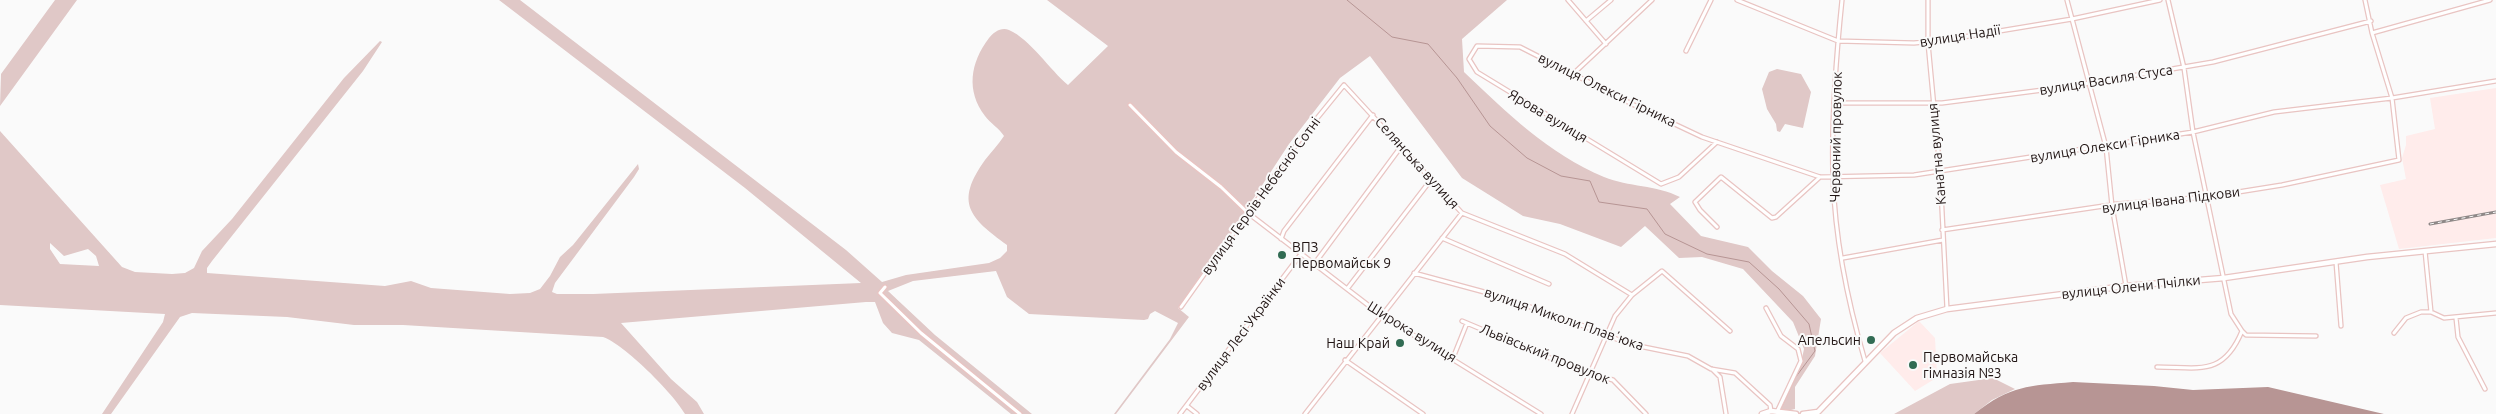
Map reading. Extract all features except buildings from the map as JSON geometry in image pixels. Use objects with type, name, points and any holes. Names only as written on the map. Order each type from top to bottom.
[{"type":"street","points":[[1568,0],[1606,44]]},
{"type":"street","points":[[1586,21],[1611,0]]},
{"type":"street","points":[[1573,74],[1652,0]]},
{"type":"street","points":[[1686,51],[1712,0]]},
{"type":"street","name":"вулиця Надії","points":[[1736,0],[1838,42],[1928,43],[2072,18],[2160,0]]},
{"type":"street","name":"Червоний провулок","points":[[1842,0],[1838,42],[1833,177],[1842,258],[1858,337],[1865,361]]},
{"type":"street","name":"Канатна вулиця","points":[[1928,0],[1928,43],[1932,104],[1940,171],[1947,309]]},
{"type":"street","points":[[2067,0],[2087,83],[2106,147],[2112,206],[2126,286]]},
{"type":"street","points":[[2168,0],[2184,68],[2193,132],[2231,314],[2246,335],[2316,336]]},
{"type":"street","points":[[2365,0],[2372,32],[2392,98]]},
{"type":"street","points":[[2372,32],[2490,0]]},
{"type":"street","name":"вулиця Василя Стуса","points":[[1835,103],[1932,104],[2087,83],[2184,68],[2371,21]]},
{"type":"street","name":"Ярова вулиця","points":[[1495,48],[1477,46],[1469,59],[1477,72],[1661,184],[1679,177],[1717,142]]},
{"type":"street","name":"вулиця Олекси Гірника","points":[[1495,48],[1520,47],[1632,104],[1717,142],[1820,177],[1914,175],[2106,147],[2193,132],[2274,112],[2392,98],[2496,81]]},
{"type":"street","name":"Селянська вулиця","points":[[1344,85],[1373,114],[1430,181],[1462,213],[1565,254],[1632,295]]},
{"type":"street","name":"вулиця Героїв Небесної Сотні","points":[[1180,307],[1344,85]]},
{"type":"street","name":"вулиця Івана Підкови","points":[[1942,230],[2142,201],[2207,197],[2282,185],[2398,160],[2392,98]]},
{"type":"street","name":"Широка вулиця","points":[[1130,105],[1176,152],[1221,187],[1248,213],[1380,315],[1541,414]]},
{"type":"street","points":[[1281,239],[1284,232],[1373,114]]},
{"type":"street","points":[[1315,263],[1400,148]]},
{"type":"street","points":[[1717,227],[1703,214],[1695,202],[1721,177],[1772,218],[1776,218],[1820,177]]},
{"type":"street","points":[[1347,289],[1430,181]]},
{"type":"street","points":[[1305,414],[1380,315],[1462,213]]},
{"type":"street","points":[[1442,238],[1549,284]]},
{"type":"street","points":[[1842,258],[1943,240]]},
{"type":"street","name":"вулиця Олени Пчілки","points":[[1803,414],[1818,412],[1894,333],[1917,318],[1947,309],[2126,286],[2224,278],[2425,250],[2496,244]]},
{"type":"street","points":[[2425,250],[2431,312]]},
{"type":"street","name":"вулиця Лесі Українки","points":[[1180,414],[1301,254]]},
{"type":"street","points":[[2336,262],[2341,326]]},
{"type":"street","points":[[1572,414],[1615,316],[1632,295],[1662,271],[1730,331]]},
{"type":"street","name":"вулиця Миколи Плавʼюка","points":[[1414,273],[1499,296],[1629,344],[1688,356],[1711,369],[1734,373],[1770,405],[1771,411]]},
{"type":"street","points":[[885,287],[880,293],[922,333],[1020,414]]},
{"type":"street","points":[[1766,308],[1782,336],[1798,349],[1802,361],[1777,412]]},
{"type":"street","points":[[2394,333],[2408,316],[2421,312],[2431,312],[2444,318],[2496,313]]},
{"type":"street","points":[[2456,318],[2458,338],[2485,389]]},
{"type":"street","name":"Львівський провулок","points":[[1462,321],[1591,374],[1599,374],[1613,380],[1646,414]]},
{"type":"street","points":[[1452,358],[1467,323]]},
{"type":"street","points":[[2157,367],[2206,367],[2217,365],[2232,352],[2242,331]]},
{"type":"street","points":[[1345,360],[1424,414]]},
{"type":"street","points":[[1711,369],[1720,377],[1726,414]]},
{"type":"street","points":[[1187,406],[1197,414]]},
{"type":"street","points":[[1762,414],[1771,411],[1796,414]]},
{"type":"shaded area","points":[[55,0],[77,0],[0,106],[1,74]]},
{"type":"shaded area","points":[[499,0],[520,0],[846,250],[882,282],[906,275],[989,263],[1000,258],[1007,251],[1007,245],[976,218],[969,199],[970,188],[976,175],[1004,136],[985,116],[975,97],[973,77],[978,57],[993,34],[1006,29],[1025,40],[1068,85],[1108,46],[1047,0],[1507,0],[1462,39],[1464,72],[1529,131],[1584,168],[1613,180],[1662,190],[1680,197],[1670,204],[1701,236],[1748,247],[1772,271],[1803,296],[1821,319],[1815,356],[1795,387],[1795,409],[1787,411],[1778,409],[1801,363],[1804,349],[1793,322],[1743,269],[1702,257],[1679,258],[1645,226],[1621,247],[1560,224],[1523,216],[1462,178],[1370,56],[1340,78],[1289,144],[1178,308],[1189,317],[1116,414],[1114,414],[1170,339],[1178,323],[1155,311],[1150,314],[1148,319],[1144,320],[1029,314],[1007,297],[996,271],[913,281],[888,291],[935,335],[1032,414],[1011,414],[919,340],[892,333],[883,323],[875,302],[866,302],[621,323],[671,379],[697,402],[704,414],[685,414],[671,395],[648,371],[623,349],[603,337],[403,325],[354,325],[287,317],[192,313],[180,317],[111,414],[102,414],[163,322],[165,314],[0,305],[0,131],[122,267],[135,272],[185,273],[194,268],[202,251],[232,219],[344,78],[380,41],[382,42],[363,71],[212,261],[207,268],[207,273],[385,286],[411,281],[431,288],[510,294],[530,293],[540,289],[550,276],[560,257],[573,245],[638,164],[639,169],[634,177],[555,283],[552,292],[557,294],[593,294],[861,283],[745,188]],"holes":[[[50,243],[64,256],[88,249],[96,256],[99,266],[60,264],[50,249]]]},
{"type":"shaded area","points":[[1777,69],[1801,74],[1811,92],[1803,128],[1785,124],[1780,132],[1777,131],[1776,124],[1767,109],[1762,89],[1769,72]]},
{"type":"shaded area","points":[[2496,88],[2496,238],[2399,249],[2380,185],[2406,179],[2402,158],[2406,145],[2406,136],[2435,129],[2430,98]]},
{"type":"shaded area","name":"Первомайська гімназія №3","points":[[1919,321],[1935,338],[1937,375],[1933,380],[1915,391],[1880,353]]},
{"type":"shaded area","points":[[1993,378],[2015,389],[1992,400],[1974,414],[1894,414],[1950,384]]},
{"type":"shaded area","points":[[2073,382],[2193,390],[2268,387],[2384,414],[1974,414],[1987,404],[2010,392],[2032,386]]},
{"type":"waterway","points":[[1347,0],[1392,37],[1428,44],[1457,78],[1490,126],[1527,158],[1561,176],[1590,181],[1599,202],[1647,209],[1665,234],[1707,254],[1749,262],[1779,289],[1809,324],[1815,351],[1795,378],[1782,406]]},
{"type":"railway","points":[[2430,224],[2496,212]]},
{"type":"place","name":"ВПЗ Первомайськ 9","points":[[1282,255]]},
{"type":"place","name":"Апельсин","points":[[1871,340]]},
{"type":"place","name":"Наш Край","points":[[1400,343]]},
{"type":"place","name":"Первомайська гімназія №3","points":[[1913,365]]}]
